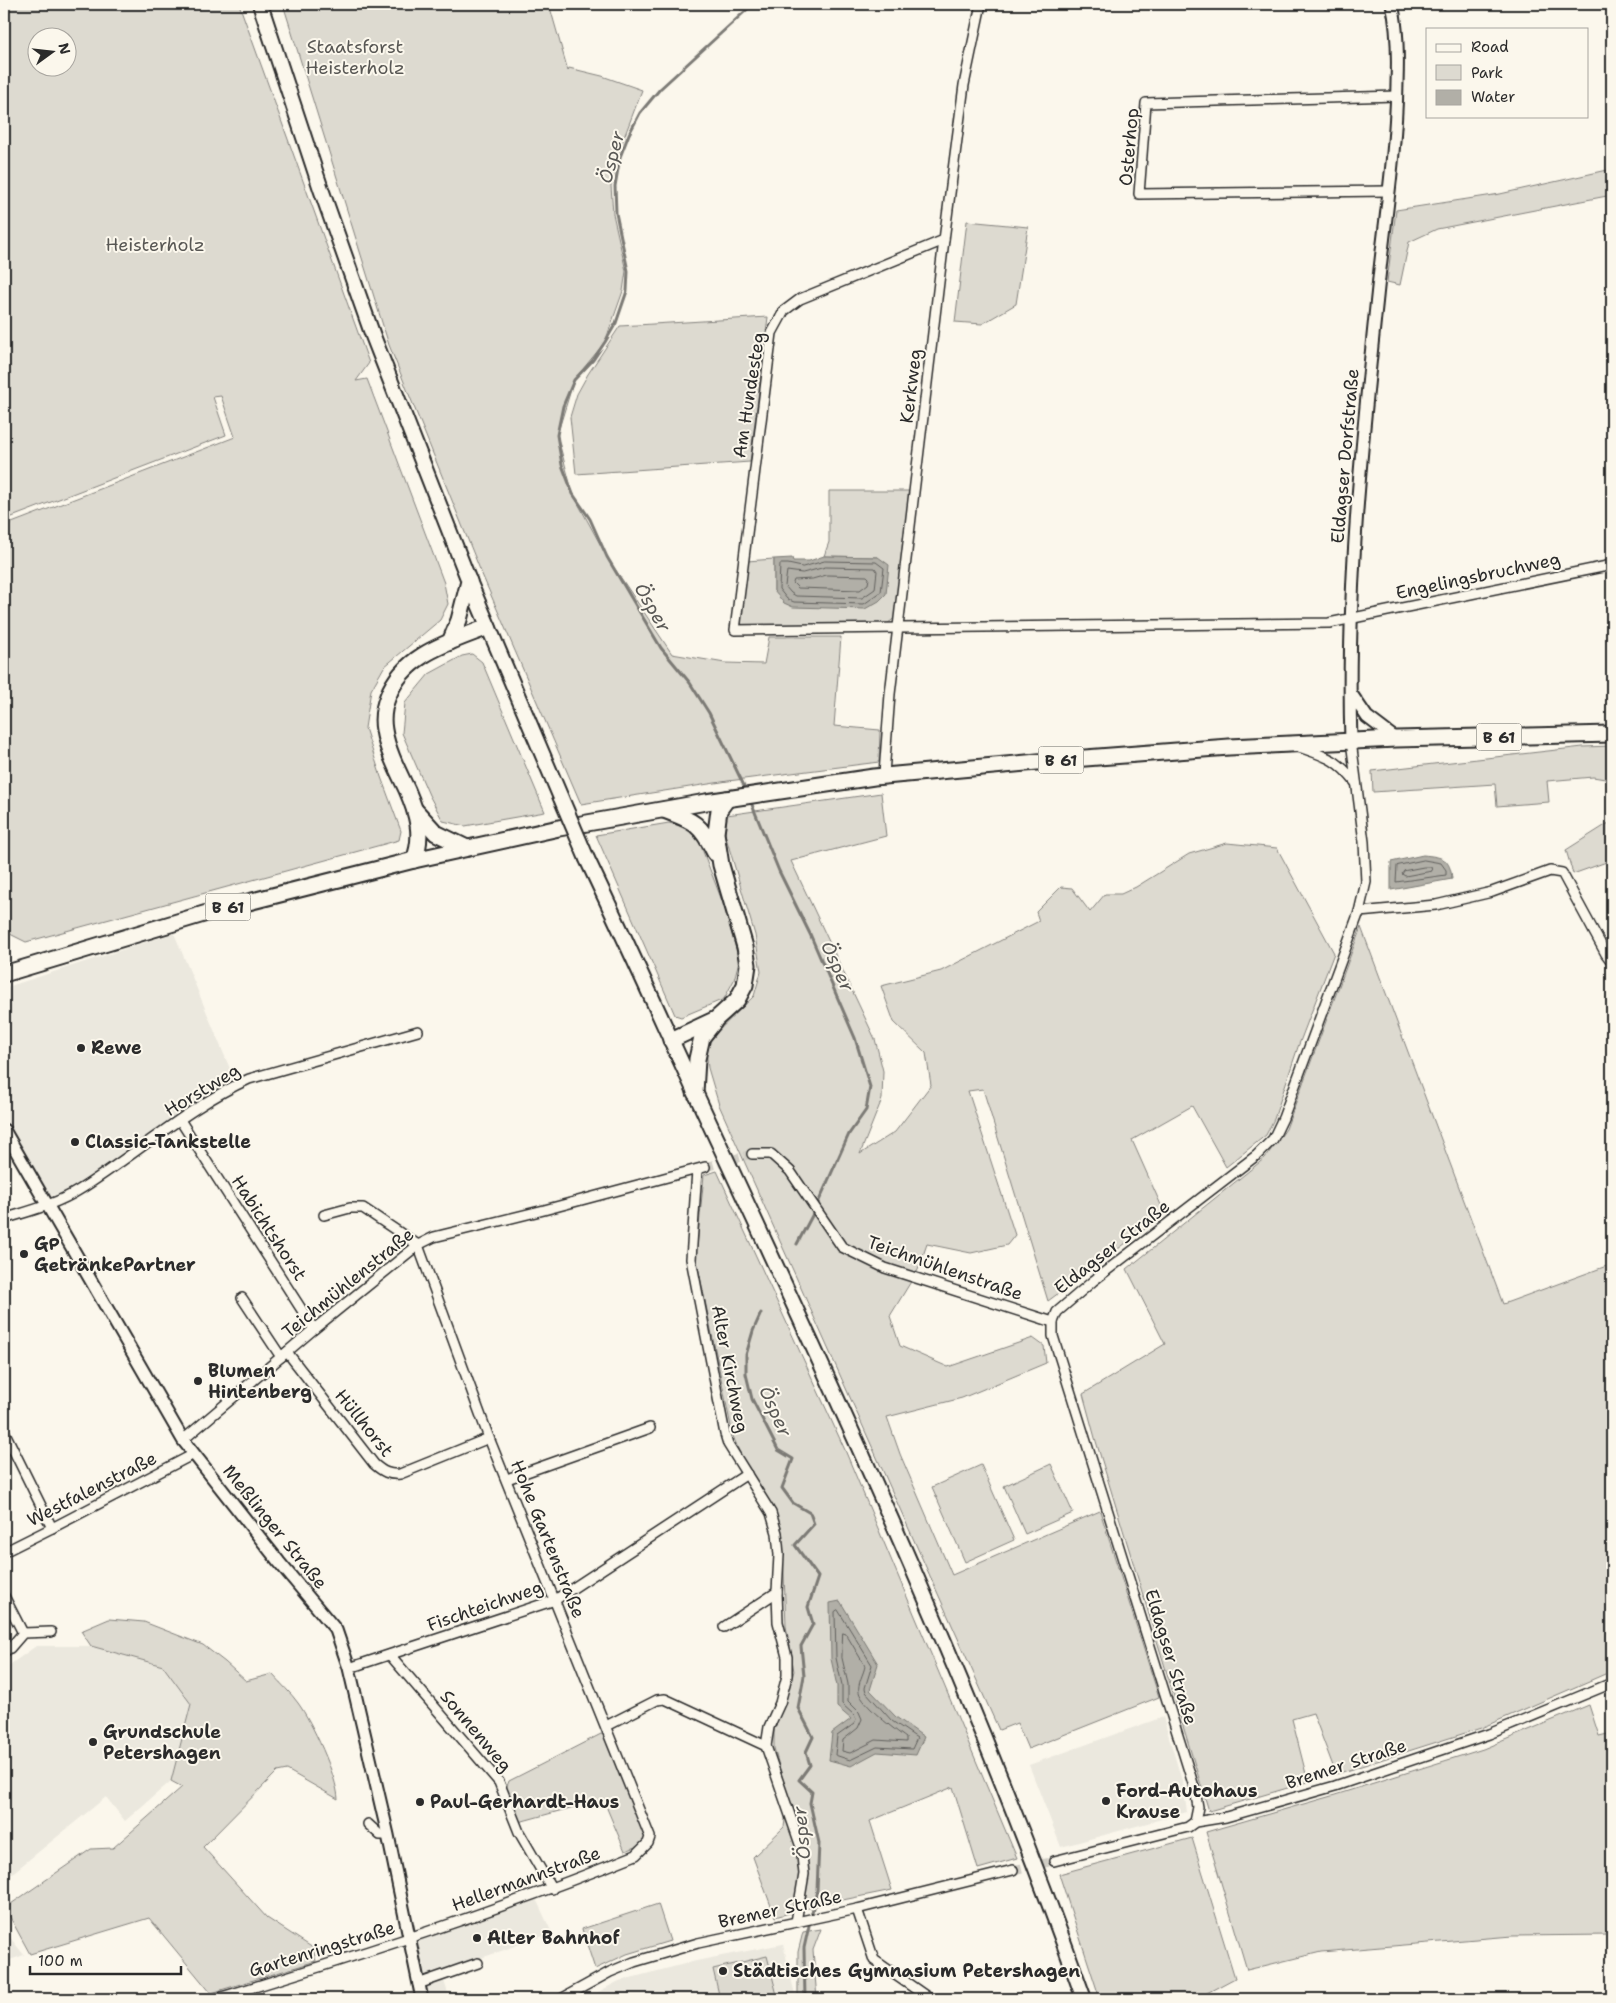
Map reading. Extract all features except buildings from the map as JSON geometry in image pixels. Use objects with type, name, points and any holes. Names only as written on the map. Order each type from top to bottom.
[{"type":"main road","points":[[260,4],[320,189],[373,336],[469,581],[587,859],[828,1376],[935,1618],[1033,1860],[1084,1999]]},
{"type":"main road","points":[[450,642],[469,581]]},
{"type":"main road","points":[[414,860],[418,850],[420,835],[415,810],[384,729],[385,706],[393,683],[408,665],[428,651],[488,627]]},
{"type":"main road","name":"B 61","points":[[4,974],[217,910],[414,860],[559,828],[662,809],[884,775],[1068,759],[1351,741],[1612,734]]},
{"type":"main road","points":[[671,1040],[716,1019],[737,1000],[745,985],[748,965],[745,947],[721,865],[716,833],[719,810],[730,798]]},
{"type":"main road","points":[[662,809],[694,822],[707,836],[721,865]]},
{"type":"main road","points":[[415,810],[436,833],[468,848]]},
{"type":"main road","points":[[695,1093],[697,1059],[702,1037],[716,1019]]},
{"type":"street","name":"Kerkweg","points":[[884,775],[890,694],[944,240],[964,85],[981,4]]},
{"type":"street","name":"Eldagser Dorfstraße","points":[[1359,912],[1366,882],[1364,842],[1351,741],[1351,619],[1361,453],[1389,191],[1397,96],[1398,54],[1392,4]]},
{"type":"street","name":"Osterhop","points":[[1389,191],[1138,194],[1146,103],[1397,96]]},
{"type":"street","name":"Am Hundesteg","points":[[735,630],[772,333],[784,311],[800,299],[944,240]]},
{"type":"street","name":"Engelingsbruchweg","points":[[735,630],[1328,623],[1612,565]]},
{"type":"street","points":[[1351,693],[1367,717],[1396,739]]},
{"type":"street","points":[[1290,745],[1327,757],[1344,767],[1356,783]]},
{"type":"street","points":[[1359,912],[1436,905],[1492,892],[1550,872],[1562,873],[1612,962]]},
{"type":"street","name":"Eldagser Straße","points":[[1195,1822],[1198,1807],[1195,1790],[1053,1336],[1053,1322],[1057,1312],[1093,1281],[1257,1155],[1273,1139],[1283,1118],[1359,912]]},
{"type":"street","name":"Horstweg","points":[[4,1218],[48,1205],[78,1191],[180,1120],[249,1079],[418,1031]]},
{"type":"street","name":"Habichtshorst","points":[[180,1120],[314,1329]]},
{"type":"street","name":"Meßlinger Straße","points":[[4,1130],[183,1440],[278,1562],[336,1630],[349,1668],[388,1835],[422,1999]]},
{"type":"street","name":"Teichmühlenstraße","points":[[752,1154],[771,1154],[790,1171],[842,1247],[885,1268],[1053,1322]]},
{"type":"street","name":"Teichmühlenstraße","points":[[183,1440],[314,1329],[418,1245],[434,1237],[701,1169]]},
{"type":"street","name":"Alter Kirchweg","points":[[701,1169],[691,1259],[725,1434],[728,1444],[771,1513],[777,1532],[779,1555],[778,1622],[787,1657],[786,1676],[780,1703],[768,1727],[766,1746],[801,1848],[804,1874],[799,1922]]},
{"type":"street","points":[[324,1215],[350,1208],[363,1208],[418,1245]]},
{"type":"street","name":"Hohe Gartenstraße","points":[[418,1245],[506,1479],[650,1837],[648,1843]]},
{"type":"street","name":"Hüllhorst","points":[[242,1298],[284,1355],[374,1464],[383,1472],[400,1474],[490,1438]]},
{"type":"street","points":[[506,1479],[650,1428]]},
{"type":"street","points":[[4,1430],[52,1528]]},
{"type":"street","name":"Westfalenstraße","points":[[4,1552],[194,1454]]},
{"type":"street","name":"Fischteichweg","points":[[349,1668],[555,1600],[747,1474]]},
{"type":"street","points":[[724,1628],[777,1592]]},
{"type":"street","points":[[4,1596],[23,1633]]},
{"type":"street","points":[[4,1652],[23,1633],[51,1632]]},
{"type":"street","name":"Sonnenweg","points":[[390,1656],[499,1782],[519,1832],[552,1889]]},
{"type":"street","name":"Bremer Straße","points":[[1054,1861],[1188,1827],[1195,1822],[1226,1817],[1353,1780],[1489,1734],[1612,1683]]},
{"type":"street","points":[[606,1726],[657,1700],[665,1699],[766,1746]]},
{"type":"street","points":[[368,1824],[380,1835],[388,1835]]},
{"type":"street","name":"Hellermannstraße","points":[[410,1938],[552,1889],[636,1855],[648,1843]]},
{"type":"street","name":"Bremer Straße","points":[[561,1999],[610,1972],[634,1962],[698,1943],[857,1909],[1013,1870]]},
{"type":"street","points":[[857,1909],[874,1960],[930,1999]]},
{"type":"street","name":"Gartenringstraße","points":[[215,1999],[410,1938]]},
{"type":"street","points":[[418,1984],[478,1963]]},
{"type":"shaded area","points":[[174,933],[235,1081],[71,1192],[49,1196],[4,1117],[4,988]]},
{"type":"shaded area","name":"Grundschule Petershagen","points":[[36,1646],[91,1646],[163,1666],[191,1704],[171,1781],[125,1821],[106,1797],[4,1880],[4,1669]]},
{"type":"shaded area","points":[[1163,1717],[1183,1784],[1187,1812],[1061,1847],[1029,1765]]},
{"type":"shaded area","points":[[536,1899],[552,1933],[441,1972],[450,1999],[400,1999],[410,1993],[422,1978],[416,1944],[422,1937]]},
{"type":"shaded area","points":[[4,1930],[24,1955],[4,1962]]},
{"type":"shaded area","name":"Städtisches Gymnasium Petershagen","points":[[783,1944],[796,1999],[585,1999],[619,1981],[696,1961]]},
{"type":"green space","name":"Heisterholz","points":[[4,4],[239,4],[369,363],[356,381],[367,379],[444,583],[448,604],[440,620],[384,667],[371,690],[365,728],[401,831],[399,840],[26,942],[4,931],[4,526],[235,437],[221,396],[213,397],[226,435],[4,520]]},
{"type":"green space","name":"Staatsforst Heisterholz","points":[[283,4],[549,4],[568,71],[569,68],[602,76],[642,90],[617,156],[611,186],[613,214],[626,271],[623,291],[605,342],[574,380],[557,435],[573,494],[607,557],[672,654],[725,663],[764,664],[769,637],[841,637],[834,726],[880,730],[879,762],[728,781],[581,804],[481,572],[389,345]]},
{"type":"green space","points":[[1612,169],[1612,195],[1437,229],[1409,242],[1400,285],[1387,282],[1396,210],[1500,194]]},
{"type":"green space","points":[[967,221],[1028,227],[1016,304],[982,324],[955,322]]},
{"type":"green space","points":[[768,317],[750,462],[576,474],[570,417],[577,394],[620,326]]},
{"type":"green space","points":[[829,491],[909,491],[895,618],[884,626],[744,626],[740,624],[747,561],[774,559],[774,591],[878,557],[824,556],[829,542]]},
{"type":"green space","points":[[472,654],[482,662],[545,812],[465,826],[443,821],[429,795],[402,733],[405,703],[429,674],[462,656]]},
{"type":"green space","points":[[1612,746],[1612,783],[1611,780],[1593,777],[1547,781],[1549,802],[1497,806],[1495,784],[1373,792],[1372,771],[1583,747]]},
{"type":"green space","points":[[881,793],[886,836],[791,861],[875,1039],[883,1071],[882,1099],[860,1154],[895,1132],[931,1085],[926,1053],[894,1022],[881,986],[941,971],[1039,921],[1036,912],[1061,887],[1072,888],[1090,912],[1105,894],[1121,894],[1136,887],[1189,854],[1227,843],[1277,848],[1334,953],[1298,1047],[1274,1119],[1266,1135],[1226,1167],[1192,1106],[1132,1140],[1165,1214],[1048,1301],[983,1089],[968,1091],[1015,1235],[1007,1245],[971,1253],[927,1244],[918,1270],[890,1316],[900,1346],[948,1367],[1033,1338],[1044,1346],[1046,1363],[962,1398],[887,1417],[900,1454],[952,1575],[1100,1511],[1159,1697],[1028,1749],[1017,1723],[999,1730],[719,1105],[708,1068],[706,1050],[712,1037],[754,996],[761,972],[755,935],[725,834],[727,815]]},
{"type":"green space","points":[[1612,821],[1612,860],[1573,874],[1566,850]]},
{"type":"green space","points":[[669,823],[685,827],[697,836],[726,911],[739,961],[734,980],[724,999],[681,1017],[675,1015],[596,835]]},
{"type":"green space","points":[[1361,927],[1503,1304],[1612,1264],[1612,1671],[1481,1728],[1336,1774],[1313,1713],[1292,1719],[1308,1782],[1209,1811],[1083,1394],[1165,1344],[1127,1269],[1265,1158],[1286,1129]]},
{"type":"green space","points":[[717,1171],[845,1450],[1017,1858],[978,1869],[953,1787],[870,1821],[892,1890],[823,1904],[775,1917],[753,1857],[784,1827],[788,1798],[774,1748],[774,1726],[783,1709],[794,1671],[786,1626],[783,1549],[774,1511],[741,1456],[733,1436],[696,1257],[704,1175]]},
{"type":"green space","points":[[1051,1464],[1073,1513],[1025,1534],[1004,1486]]},
{"type":"green space","points":[[981,1465],[1014,1540],[965,1562],[932,1487]]},
{"type":"green space","points":[[109,1619],[144,1622],[203,1645],[246,1681],[272,1674],[304,1712],[329,1764],[337,1789],[338,1799],[287,1770],[277,1772],[203,1847],[267,1918],[313,1948],[316,1961],[211,1993],[149,1918],[30,1954],[5,1908],[91,1849],[113,1848],[182,1787],[171,1781],[191,1704],[163,1666],[91,1646],[81,1631]]},
{"type":"green space","points":[[1589,1705],[1599,1736],[1612,1733],[1612,1935],[1512,1936],[1321,1952],[1247,1970],[1206,1832],[1335,1795],[1483,1749]]},
{"type":"green space","points":[[601,1734],[605,1735],[646,1836],[642,1845],[625,1851],[603,1799],[519,1822],[506,1789],[509,1781]]},
{"type":"green space","points":[[1192,1838],[1235,1978],[1205,1994],[1188,1999],[1100,1999],[1059,1874]]},
{"type":"green space","points":[[658,1904],[670,1941],[627,1954],[595,1969],[582,1929]]},
{"type":"green space","points":[[821,1929],[813,1950],[817,1999],[798,1999],[798,1952],[803,1932]]},
{"type":"green space","points":[[767,1956],[778,1999],[720,1999],[713,1969]]},
{"type":"water","points":[[824,556],[878,557],[889,565],[886,594],[879,601],[865,609],[793,607],[784,603],[774,591],[774,559],[792,558],[793,561],[809,561]]},
{"type":"water","points":[[1423,855],[1444,860],[1449,867],[1452,879],[1391,890],[1391,862]]},
{"type":"water","points":[[840,1601],[878,1664],[870,1690],[896,1717],[924,1737],[916,1755],[877,1752],[851,1766],[829,1760],[832,1733],[851,1719],[837,1707],[837,1686],[831,1659],[830,1603]]},
{"type":"waterway","name":"Ösper","points":[[747,792],[709,713],[690,683],[661,648],[607,557],[590,519],[573,494],[562,465],[557,435],[563,406],[574,380],[593,360],[605,342],[616,323],[627,291],[628,271],[616,213],[615,186],[620,157],[629,134],[640,113],[660,89],[753,4]]},
{"type":"waterway","name":"Ösper","points":[[750,800],[779,871],[810,934],[855,1038],[870,1087],[866,1110],[849,1134],[814,1212],[797,1244]]},
{"type":"waterway","name":"Ösper","points":[[761,1313],[746,1355],[746,1374],[752,1399],[778,1450],[793,1459],[782,1488],[793,1503],[810,1513],[814,1524],[795,1545],[818,1577],[808,1607],[813,1624],[801,1646],[804,1676],[798,1708],[813,1737],[806,1752],[810,1765],[799,1780],[812,1792],[810,1803],[819,1843],[817,1890],[804,1948],[805,1999]]},
{"type":"tunnel","points":[[705,1167],[752,1154]]},
{"type":"tunnel","points":[[1013,1870],[1054,1861]]},
{"type":"place","name":"Rewe","points":[[81,1048]]},
{"type":"place","name":"Classic-Tankstelle","points":[[75,1142]]},
{"type":"place","name":"GP GetränkePartner","points":[[24,1254]]},
{"type":"place","name":"Blumen Hintenberg","points":[[198,1381]]},
{"type":"place","name":"Grundschule Petershagen","points":[[93,1742]]},
{"type":"place","name":"Ford-Autohaus Krause","points":[[1106,1801]]},
{"type":"place","name":"Paul-Gerhardt-Haus","points":[[420,1802]]},
{"type":"place","name":"Alter Bahnhof","points":[[477,1938]]},
{"type":"place","name":"Städtisches Gymnasium Petershagen","points":[[723,1971]]}]
